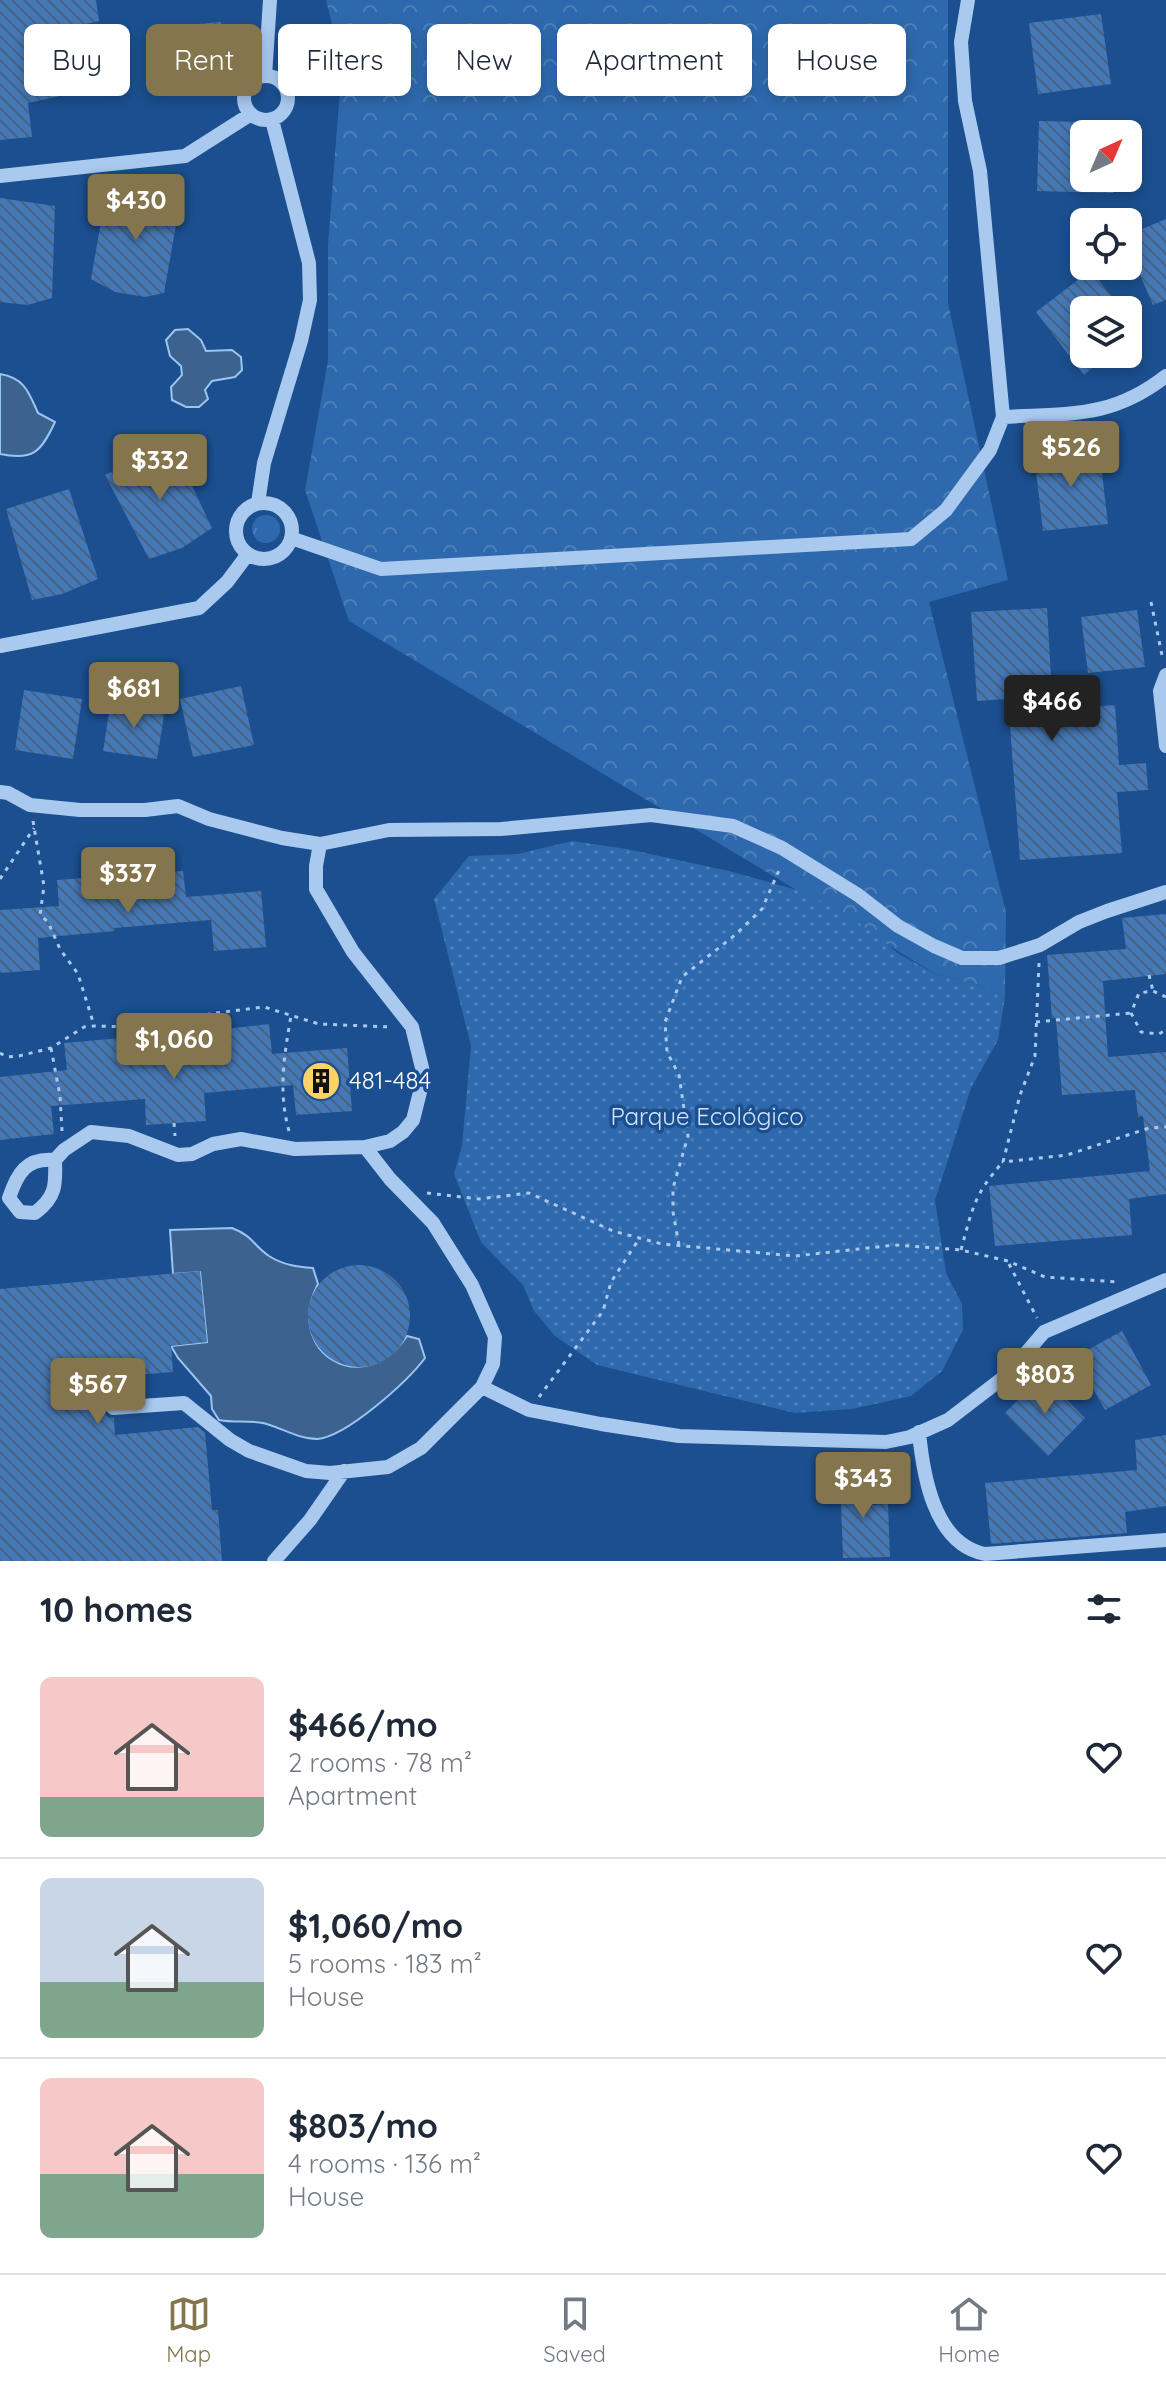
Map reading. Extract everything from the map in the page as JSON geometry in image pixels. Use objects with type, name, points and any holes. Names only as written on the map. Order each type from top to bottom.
[{"type":"lane","points":[[265,76],[270,0]]},
{"type":"lane","points":[[291,538],[381,569],[911,539],[946,510],[990,450],[1003,417],[980,171],[965,101],[961,42],[968,0]]},
{"type":"lane","points":[[265,76],[284,84],[289,98],[284,111],[272,120],[251,114],[244,101],[244,94],[252,81],[265,76]]},
{"type":"lane","points":[[0,176],[185,156],[251,114]]},
{"type":"lane","points":[[258,503],[264,463],[301,341],[310,300],[309,263],[272,120]]},
{"type":"lane","points":[[1003,417],[1087,412],[1122,404],[1145,393],[1166,376]]},
{"type":"lane","points":[[258,503],[277,506],[290,519],[291,538],[288,546],[273,557],[256,558],[248,554],[237,539],[238,521],[242,513],[258,503]]},
{"type":"lane","points":[[0,646],[199,608],[227,582],[248,554]]},
{"type":"lane","points":[[1166,675],[1160,691],[1166,746]]},
{"type":"lane","points":[[0,792],[30,805],[80,810],[145,810],[178,806],[209,819],[282,838],[320,844],[389,830],[501,829],[651,815],[733,826],[782,848],[858,895],[898,926],[962,958],[999,958],[1047,941],[1079,922],[1166,892]]},
{"type":"lane","points":[[60,1155],[91,1132],[129,1136],[178,1155],[192,1154],[213,1144],[241,1139],[295,1149],[365,1147],[390,1141],[403,1132],[413,1120],[424,1076],[412,1027],[353,952],[316,889],[320,844]]},
{"type":"lane","points":[[113,1408],[184,1403],[230,1440],[249,1451],[306,1471],[344,1471],[388,1467],[421,1448],[482,1387],[493,1364],[495,1337],[466,1274],[433,1223],[390,1179],[365,1147]]},
{"type":"lane","points":[[482,1387],[529,1410],[679,1436],[886,1442],[948,1420],[1008,1374],[1044,1332],[1166,1280]]},
{"type":"lane","points":[[919,1432],[928,1494],[945,1525],[970,1551],[985,1554],[1166,1540]]},
{"type":"lane","points":[[274,1561],[310,1520],[344,1471]]},
{"type":"path","points":[[1151,602],[1166,675]]},
{"type":"path","points":[[30,805],[44,886],[40,915],[48,922],[60,949],[78,974],[94,1026]]},
{"type":"path","points":[[0,879],[34,828]]},
{"type":"path","points":[[679,1245],[673,1212],[673,1188],[688,1136],[679,1075],[667,1052],[665,1022],[682,977],[762,909],[782,865],[782,848]]},
{"type":"path","points":[[961,1250],[983,1184],[1003,1162],[1020,1095],[1035,1056],[1038,965],[1047,941]]},
{"type":"path","points":[[1149,975],[1153,991]]},
{"type":"path","points":[[1166,997],[1153,991],[1139,993],[1131,1013],[1141,1032],[1159,1034],[1166,1030]]},
{"type":"path","points":[[0,1053],[7,1057],[19,1056],[51,1048],[84,1027],[94,1026],[130,1027],[169,1045],[183,1040],[209,1014],[264,1007],[319,1024],[412,1027]]},
{"type":"path","points":[[1036,1022],[1131,1013]]},
{"type":"path","points":[[291,1016],[282,1071],[283,1104],[295,1149]]},
{"type":"path","points":[[51,1048],[60,1096],[60,1155]]},
{"type":"path","points":[[1003,1162],[1067,1155],[1149,1128],[1166,1127]]},
{"type":"path","points":[[413,1201],[427,1193],[479,1199],[529,1193],[613,1231],[662,1244],[795,1256],[895,1245],[961,1250],[1008,1261],[1045,1277],[1132,1282]]},
{"type":"path","points":[[529,1410],[603,1311],[611,1282],[640,1238]]},
{"type":"path","points":[[1008,1261],[1044,1332]]},
{"type":"green space","points":[[326,0],[948,0],[948,303],[1008,580],[929,602],[1006,912],[1005,997],[974,983],[936,974],[349,621],[305,490],[328,361],[328,245],[339,96],[411,96],[411,24],[332,24]]},
{"type":"green space","points":[[266,515],[276,519],[280,529],[276,539],[266,543],[256,539],[252,529],[256,519]]},
{"type":"green space","name":"Parque Ecológico","points":[[572,841],[627,849],[729,871],[804,892],[858,922],[899,954],[936,974],[974,983],[1005,997],[998,1040],[971,1088],[935,1200],[946,1273],[962,1304],[963,1330],[942,1371],[911,1396],[852,1409],[795,1413],[597,1365],[555,1336],[534,1311],[523,1285],[481,1242],[454,1174],[462,1146],[471,1046],[434,899],[469,856],[518,854]]},
{"type":"shaded area","points":[[188,329],[201,340],[206,351],[232,350],[241,357],[242,370],[235,377],[212,381],[205,390],[208,399],[199,407],[186,407],[172,400],[171,387],[182,375],[181,366],[170,356],[166,340],[175,330]]},
{"type":"shaded area","points":[[0,374],[21,383],[38,413],[55,422],[45,441],[28,455],[0,454]]},
{"type":"shaded area","points":[[232,1228],[274,1259],[313,1268],[318,1284],[310,1308],[311,1330],[319,1347],[332,1360],[350,1366],[369,1365],[389,1355],[407,1336],[419,1339],[425,1358],[375,1407],[329,1436],[310,1438],[263,1423],[219,1420],[212,1409],[211,1396],[171,1346],[207,1342],[200,1272],[173,1274],[170,1230]]},
{"type":"building","points":[[0,0],[96,0],[99,21],[86,24],[24,24],[24,96],[60,96],[28,103],[32,137],[0,140]]},
{"type":"building","points":[[1101,14],[1111,84],[1038,94],[1029,23]]},
{"type":"building","points":[[1039,121],[1070,122],[1070,192],[1037,191]]},
{"type":"building","points":[[107,187],[181,197],[164,293],[145,297],[115,292],[91,279]]},
{"type":"building","points":[[0,198],[55,206],[52,298],[28,305],[0,302]]},
{"type":"building","points":[[1166,219],[1166,300],[1153,305],[1142,279],[1142,229]]},
{"type":"building","points":[[1078,280],[1099,280],[1111,296],[1070,296],[1070,357],[1036,312]]},
{"type":"building","points":[[1079,368],[1092,368],[1084,375]]},
{"type":"building","points":[[171,442],[212,528],[182,548],[149,559],[105,475]]},
{"type":"building","points":[[1099,447],[1108,524],[1043,531],[1034,454]]},
{"type":"building","points":[[69,489],[98,579],[62,594],[32,600],[6,509]]},
{"type":"building","points":[[1047,608],[1053,710],[1115,705],[1119,765],[1146,763],[1148,790],[1117,792],[1122,853],[1020,860],[1008,699],[977,701],[971,612]]},
{"type":"building","points":[[1137,610],[1145,667],[1088,673],[1081,617]]},
{"type":"building","points":[[241,686],[254,745],[193,757],[180,699]]},
{"type":"building","points":[[24,690],[82,699],[73,759],[15,750]]},
{"type":"building","points":[[111,700],[165,709],[157,759],[103,751]]},
{"type":"building","points":[[183,871],[186,897],[261,891],[266,947],[214,951],[211,920],[114,928],[115,931],[38,938],[40,970],[0,973],[0,910],[59,906],[57,880]]},
{"type":"building","points":[[1166,914],[1166,974],[1103,981],[1108,1057],[1166,1052],[1166,1194],[1129,1199],[1132,1235],[995,1246],[989,1186],[1150,1171],[1143,1116],[1138,1117],[1135,1090],[1062,1095],[1047,955],[1126,949],[1122,918]]},
{"type":"building","points":[[269,1024],[272,1054],[347,1048],[352,1111],[296,1115],[293,1085],[204,1093],[206,1121],[146,1125],[145,1099],[51,1106],[54,1134],[0,1140],[0,1077],[67,1070],[64,1043],[121,1038],[123,1063],[219,1057],[217,1030]]},
{"type":"building","points":[[359,1265],[379,1269],[395,1280],[406,1296],[410,1316],[406,1336],[395,1352],[379,1363],[359,1367],[339,1363],[323,1352],[312,1336],[308,1316],[312,1296],[323,1280],[339,1269]]},
{"type":"building","points":[[200,1271],[207,1342],[171,1346],[173,1372],[110,1377],[112,1398],[104,1403],[103,1409],[108,1417],[114,1418],[115,1435],[198,1427],[205,1433],[212,1510],[218,1510],[222,1561],[0,1561],[0,1289]]},
{"type":"building","points":[[1122,1331],[1151,1385],[1105,1410],[1075,1357]]},
{"type":"building","points":[[1042,1375],[1085,1418],[1048,1456],[1005,1413]]},
{"type":"building","points":[[1166,1435],[1166,1506],[1125,1512],[1127,1533],[991,1544],[985,1483],[1137,1470],[1135,1440]]},
{"type":"building","points":[[872,1476],[873,1505],[888,1504],[890,1557],[843,1558],[840,1477]]},
{"type":"place","name":"481-484","points":[[321,1081]]}]
